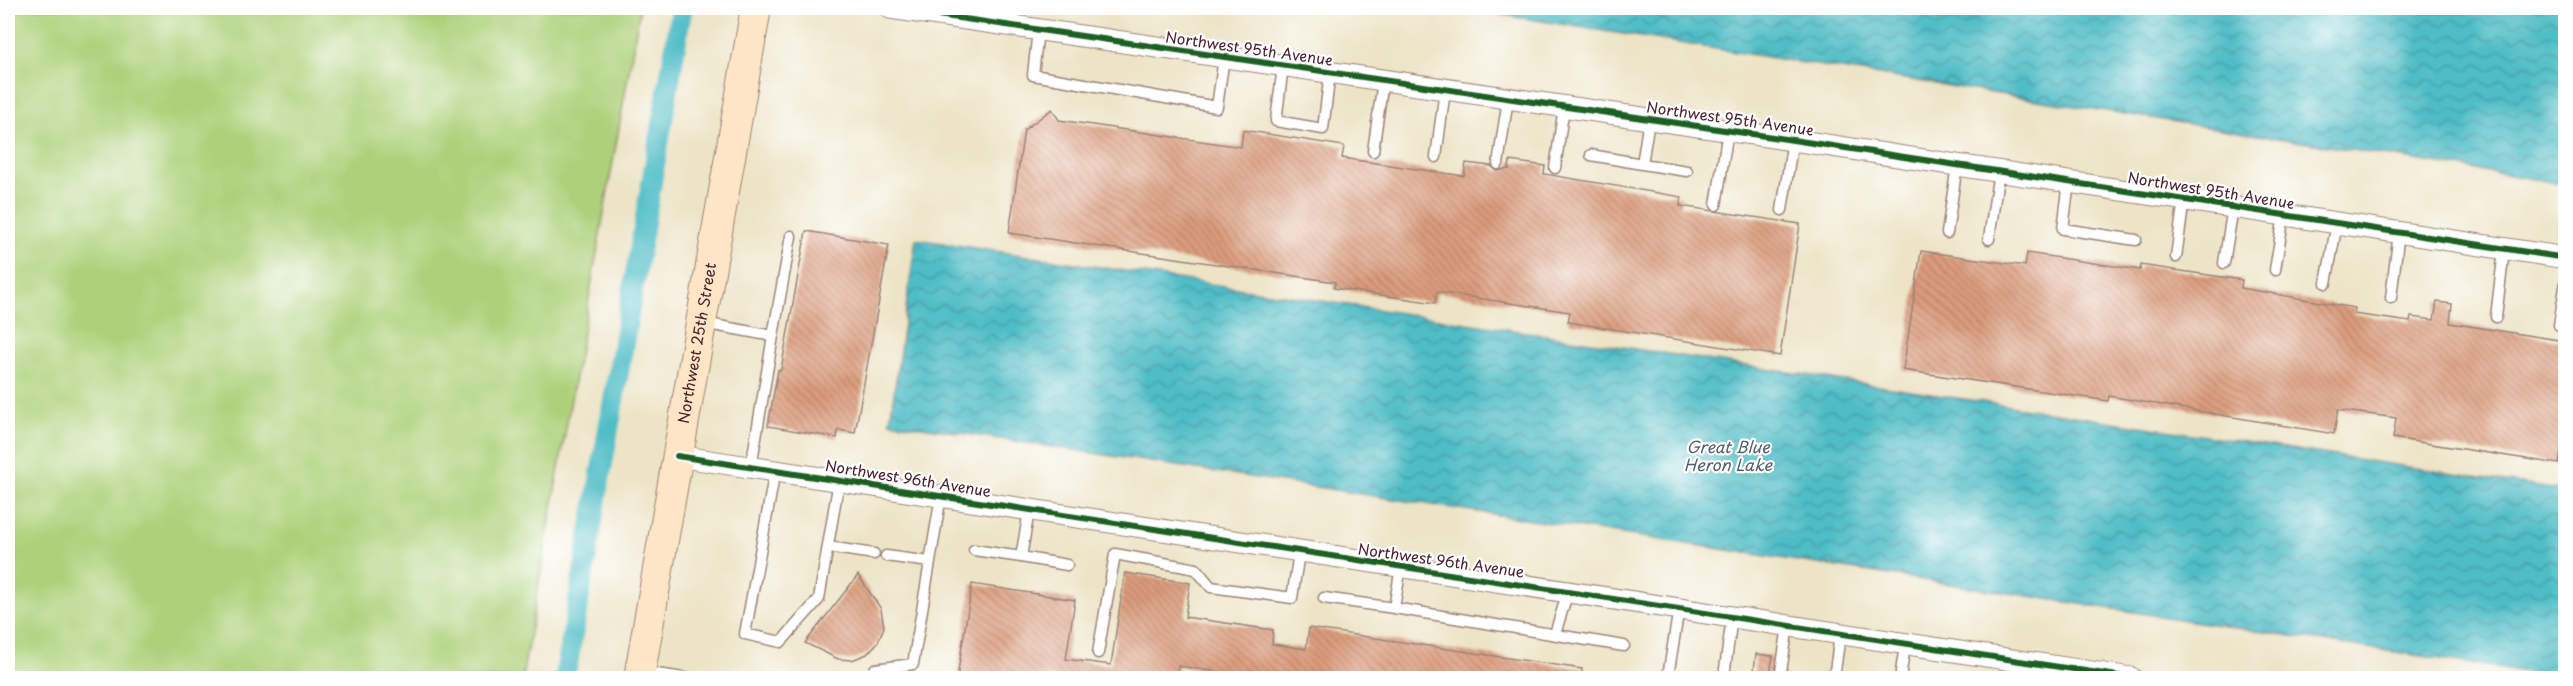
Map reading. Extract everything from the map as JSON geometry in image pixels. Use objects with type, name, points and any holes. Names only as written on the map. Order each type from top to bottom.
[{"type":"main road","name":"Northwest 25th Street","points":[[639,675],[756,8]]},
{"type":"street","name":"Northwest 95th Avenue","points":[[890,8],[1793,140],[2565,258]]},
{"type":"street","name":"Northwest 96th Avenue","points":[[677,456],[1299,553],[1678,608],[1905,646],[2131,678]]},
{"type":"lane","points":[[1038,30],[1033,75],[1217,107],[1224,57]]},
{"type":"lane","points":[[1283,66],[1276,121],[1323,129],[1330,73]]},
{"type":"lane","points":[[1372,151],[1383,81]]},
{"type":"lane","points":[[1436,158],[1445,90]]},
{"type":"lane","points":[[1498,164],[1508,99]]},
{"type":"lane","points":[[1555,168],[1564,107]]},
{"type":"lane","points":[[1642,164],[1649,120]]},
{"type":"lane","points":[[1716,205],[1728,131]]},
{"type":"lane","points":[[1782,210],[1793,140]]},
{"type":"lane","points":[[1591,155],[1687,171]]},
{"type":"lane","points":[[1947,233],[1956,165]]},
{"type":"lane","points":[[1989,239],[1999,171]]},
{"type":"lane","points":[[2069,182],[2062,229],[2136,240]]},
{"type":"lane","points":[[2176,257],[2184,200]]},
{"type":"lane","points":[[2224,263],[2233,207]]},
{"type":"lane","points":[[2275,270],[2284,215]]},
{"type":"lane","points":[[2326,283],[2337,223]]},
{"type":"lane","points":[[2391,298],[2399,232]]},
{"type":"lane","points":[[751,467],[791,236]]},
{"type":"lane","points":[[2496,317],[2504,250]]},
{"type":"lane","points":[[2559,325],[2565,281]]},
{"type":"lane","points":[[700,322],[773,336]]},
{"type":"lane","points":[[775,471],[745,634],[781,642],[819,599],[839,480]]},
{"type":"lane","points":[[875,669],[913,664],[941,496]]},
{"type":"lane","points":[[1021,557],[1029,511]]},
{"type":"lane","points":[[828,548],[874,554]]},
{"type":"lane","points":[[974,550],[1067,565]]},
{"type":"lane","points":[[1098,653],[1115,554],[1196,569],[1211,586],[1292,597],[1299,553]]},
{"type":"lane","points":[[886,556],[930,562]]},
{"type":"lane","points":[[1394,608],[1401,567]]},
{"type":"lane","points":[[1555,634],[1568,591]]},
{"type":"lane","points":[[1324,598],[1624,646]]},
{"type":"lane","points":[[1669,669],[1678,608]]},
{"type":"lane","points":[[1724,676],[1732,617]]},
{"type":"lane","points":[[1780,678],[1788,626]]},
{"type":"lane","points":[[1834,678],[1840,635]]},
{"type":"lane","points":[[1900,678],[1905,646]]},
{"type":"lane","points":[[639,675],[684,678]]},
{"type":"green space","points":[[8,8],[640,8],[522,678],[8,678]]},
{"type":"water","points":[[1460,8],[2565,8],[2565,184]]},
{"type":"water","name":"Great Blue Heron Lake","points":[[916,239],[2565,491],[2565,678],[890,422]]},
{"type":"building","points":[[1052,109],[1059,120],[1241,147],[1243,130],[1344,146],[1342,158],[1464,176],[1466,163],[1491,166],[1497,171],[1509,169],[1510,161],[1545,166],[1544,174],[1682,197],[1680,206],[1800,224],[1780,356],[1568,322],[1570,312],[1437,292],[1435,303],[1334,288],[1335,282],[1009,233],[1024,130]]},
{"type":"building","points":[[806,231],[889,245],[855,433],[838,430],[837,438],[768,426],[778,370],[781,370]]},
{"type":"building","points":[[1921,251],[2025,266],[2027,253],[2140,270],[2141,265],[2242,280],[2241,288],[2355,308],[2354,314],[2410,322],[2411,317],[2434,320],[2437,302],[2452,304],[2450,323],[2565,341],[2565,422],[2559,464],[2393,438],[2396,418],[2338,410],[2334,434],[2109,396],[2108,401],[1903,370]]},
{"type":"building","points":[[1125,573],[1190,583],[1185,617],[1273,630],[1272,644],[1306,649],[1309,628],[1582,669],[1581,678],[1239,678],[1239,675],[1178,666],[1176,678],[957,678],[972,584],[1075,600],[1066,659],[1111,665]]},
{"type":"building","points":[[858,575],[881,609],[884,627],[878,642],[867,654],[852,660],[838,659],[805,643]]},
{"type":"building","points":[[1756,654],[1773,656],[1769,678],[1753,678]]},
{"type":"waterway","points":[[565,678],[682,8]]},
{"type":"cycle path","points":[[890,8],[1793,140],[2566,258]]},
{"type":"cycle path","points":[[677,456],[2131,678]]}]
